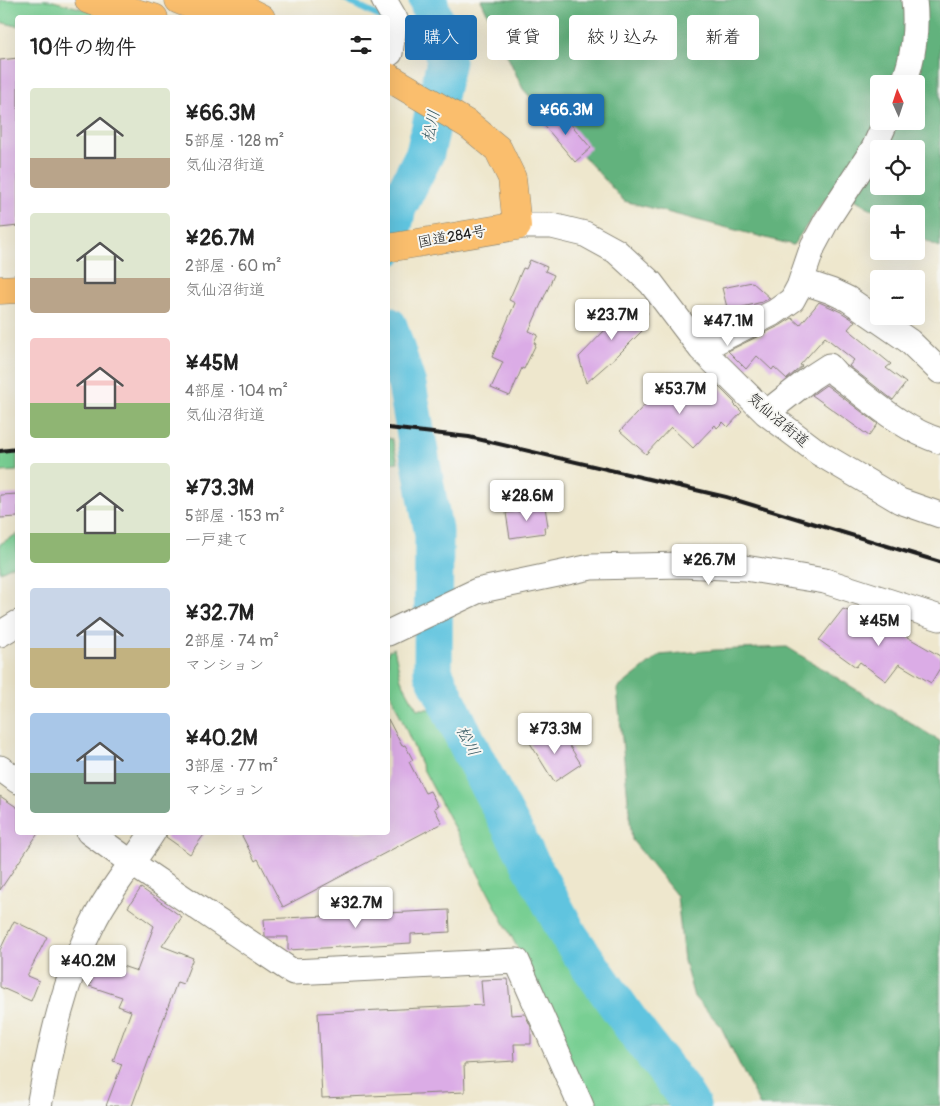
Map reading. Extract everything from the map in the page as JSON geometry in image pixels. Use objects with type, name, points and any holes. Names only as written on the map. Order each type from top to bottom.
[{"type":"highway","points":[[89,0],[143,15]]},
{"type":"highway","points":[[178,0],[216,15]]},
{"type":"highway","points":[[225,0],[255,15]]},
{"type":"highway","points":[[390,70],[469,125],[498,149],[512,178],[517,226]]},
{"type":"highway","name":"国道284号","points":[[390,248],[517,226]]},
{"type":"highway","points":[[0,290],[15,289]]},
{"type":"street","points":[[384,0],[395,19],[390,53]]},
{"type":"street","points":[[905,75],[914,41],[916,16],[914,0]]},
{"type":"street","points":[[701,349],[775,312],[792,300],[799,287],[813,246],[827,220],[874,148],[882,130]]},
{"type":"street","name":"気仙沼街道","points":[[517,226],[552,226],[585,234],[616,251],[651,283],[701,349],[766,413],[819,453],[900,501],[940,515]]},
{"type":"street","points":[[799,287],[810,284],[848,299],[909,340],[940,371]]},
{"type":"street","points":[[766,413],[829,366],[837,375],[894,419],[926,437],[940,441]]},
{"type":"street","points":[[390,632],[477,592],[591,567],[682,565],[745,568],[826,581],[940,618]]},
{"type":"street","points":[[0,634],[15,626]]},
{"type":"street","points":[[0,768],[15,778]]},
{"type":"street","points":[[93,835],[132,864],[293,972],[517,961],[581,1106]]},
{"type":"street","points":[[38,1106],[58,1015],[71,974],[94,920],[151,835]]},
{"type":"green space","points":[[0,0],[49,0],[106,15],[15,15],[15,26],[0,22]]},
{"type":"green space","points":[[481,0],[940,0],[940,248],[925,240],[925,205],[870,205],[870,208],[834,187],[793,245],[624,201],[523,89],[509,60],[559,60],[559,15],[488,15]]},
{"type":"green space","points":[[390,438],[392,439],[398,462],[390,463]]},
{"type":"green space","points":[[15,452],[15,471],[0,472],[0,454]]},
{"type":"green space","points":[[15,535],[15,565],[0,572],[0,544]]},
{"type":"green space","points":[[787,647],[940,741],[940,1106],[760,1106],[720,1025],[694,997],[684,961],[677,896],[632,840],[617,689],[660,655],[715,650]]},
{"type":"green space","points":[[394,648],[401,680],[417,709],[430,709],[468,769],[503,839],[594,995],[674,1088],[684,1106],[593,1106],[517,947],[423,769],[390,692],[390,650]]},
{"type":"water","points":[[646,1028],[702,1106],[684,1106],[674,1088],[633,1040]]},
{"type":"building","points":[[15,58],[15,226],[0,228],[0,60]]},
{"type":"building","points":[[558,109],[591,148],[575,162],[542,123]]},
{"type":"building","points":[[530,260],[547,267],[545,271],[554,275],[529,331],[538,335],[534,343],[536,344],[524,369],[522,368],[510,396],[491,388],[503,362],[492,357],[515,303],[509,300],[523,268],[526,269]]},
{"type":"building","points":[[752,282],[770,298],[728,311],[722,288]]},
{"type":"building","points":[[634,300],[648,313],[636,325],[642,331],[586,383],[579,357]]},
{"type":"building","points":[[819,302],[855,321],[848,329],[891,364],[886,368],[906,383],[893,400],[849,366],[854,360],[825,337],[800,365],[802,366],[787,379],[774,367],[772,370],[757,356],[746,369],[728,351],[792,318],[800,325]]},
{"type":"building","points":[[669,376],[682,389],[686,385],[700,400],[715,383],[742,412],[728,427],[723,422],[717,428],[715,425],[693,448],[671,427],[646,454],[620,431]]},
{"type":"building","points":[[826,385],[878,424],[869,436],[812,395]]},
{"type":"building","points":[[15,494],[15,517],[0,518],[0,495]]},
{"type":"building","points":[[545,507],[548,526],[544,527],[545,533],[510,538],[506,513]]},
{"type":"building","points":[[843,609],[895,630],[940,656],[940,668],[931,683],[899,664],[886,681],[860,662],[856,667],[819,640]]},
{"type":"building","points":[[390,723],[402,746],[405,745],[413,760],[409,762],[425,793],[430,791],[438,806],[434,808],[442,823],[283,907],[258,859],[255,861],[242,835],[390,835]]},
{"type":"building","points":[[553,729],[560,739],[564,737],[581,764],[554,782],[530,743]]},
{"type":"building","points":[[0,796],[15,806],[15,835],[37,835],[0,890]]},
{"type":"building","points":[[166,835],[204,835],[190,854],[166,837]]},
{"type":"building","points":[[141,888],[182,917],[162,946],[193,958],[183,984],[177,982],[132,1106],[106,1106],[122,1064],[113,1061],[131,1011],[118,1006],[122,997],[89,986],[101,959],[137,971],[154,926],[128,907]]},
{"type":"building","points":[[449,910],[450,932],[411,934],[411,943],[288,950],[288,937],[265,936],[264,919]]},
{"type":"building","points":[[14,921],[47,937],[27,976],[39,981],[31,1001],[0,987],[0,950]]},
{"type":"building","points":[[508,979],[511,1015],[525,1014],[531,1027],[531,1044],[514,1044],[515,1061],[464,1064],[465,1092],[322,1098],[318,1013],[483,1005],[481,980]]},
{"type":"waterway","points":[[345,0],[376,15]]},
{"type":"waterway","name":"松川","points":[[390,238],[397,208],[425,153],[446,61],[428,0]]},
{"type":"waterway","points":[[399,21],[405,22]]},
{"type":"waterway","name":"松川","points":[[390,332],[407,385],[434,535],[433,672],[473,755],[569,936],[691,1106]]},
{"type":"railway","points":[[390,428],[469,437],[726,497],[940,562]]},
{"type":"railway","points":[[0,451],[15,449]]}]
